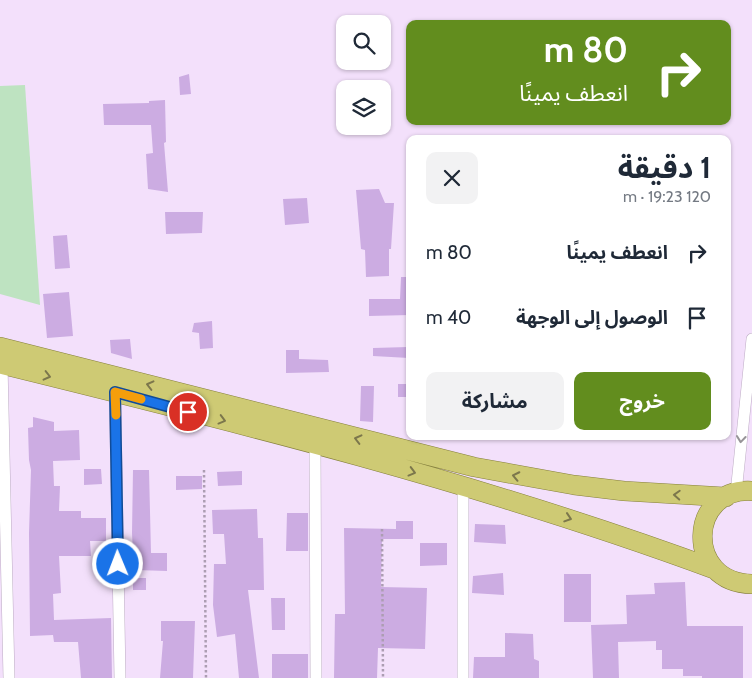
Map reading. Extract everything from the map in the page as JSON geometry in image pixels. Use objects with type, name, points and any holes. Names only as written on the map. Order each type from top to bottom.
[{"type":"highway","points":[[1,358],[482,469],[565,484],[624,491],[738,494]]},
{"type":"highway","points":[[1,358],[115,392],[463,486],[631,538],[714,569],[731,581],[752,584]]},
{"type":"highway","points":[[714,569],[704,551],[702,530],[710,510],[738,494]]},
{"type":"street","points":[[738,494],[752,339]]},
{"type":"street","points":[[1,358],[9,678]]},
{"type":"street","points":[[115,392],[120,678]]},
{"type":"street","points":[[315,445],[316,678]]},
{"type":"street","points":[[463,486],[464,678]]},
{"type":"path","points":[[204,470],[206,678]]},
{"type":"path","points":[[382,529],[383,678]]},
{"type":"green space","points":[[25,85],[40,305],[0,294],[0,86]]},
{"type":"building","points":[[189,74],[191,94],[180,95],[179,77]]},
{"type":"building","points":[[165,100],[166,142],[164,143],[168,192],[148,189],[146,154],[153,153],[151,125],[104,125],[103,104],[149,103],[149,101]]},
{"type":"building","points":[[379,189],[385,203],[394,203],[391,249],[389,249],[389,276],[366,277],[365,250],[361,249],[356,190]]},
{"type":"building","points":[[307,198],[309,223],[285,225],[283,199]]},
{"type":"building","points":[[165,212],[203,212],[202,233],[166,234]]},
{"type":"building","points":[[67,235],[70,268],[55,269],[53,236]]},
{"type":"building","points":[[401,277],[406,277],[406,315],[369,316],[369,299],[400,299]]},
{"type":"building","points":[[69,292],[73,336],[47,338],[43,294]]},
{"type":"building","points":[[212,321],[213,348],[200,349],[199,333],[192,332],[194,323]]},
{"type":"building","points":[[130,339],[132,359],[111,353],[110,340]]},
{"type":"building","points":[[406,347],[406,358],[373,356],[373,348]]},
{"type":"building","points":[[286,350],[299,350],[299,359],[328,360],[329,372],[286,373]]},
{"type":"building","points":[[398,384],[406,384],[406,397],[398,397]]},
{"type":"building","points":[[361,386],[374,386],[373,422],[360,421]]},
{"type":"building","points":[[33,417],[54,422],[54,431],[79,430],[80,460],[53,461],[54,486],[60,486],[59,511],[81,511],[81,518],[106,518],[106,541],[90,541],[91,556],[59,556],[61,593],[53,594],[54,620],[111,618],[112,678],[81,678],[78,642],[54,642],[53,635],[30,636],[29,533],[31,470],[28,428],[33,427]]},
{"type":"building","points":[[84,469],[101,469],[102,484],[84,485]]},
{"type":"building","points":[[133,470],[149,470],[151,553],[167,553],[167,571],[136,570],[136,553],[133,553],[132,533]]},
{"type":"building","points":[[242,471],[242,485],[218,486],[217,472]]},
{"type":"building","points":[[176,476],[202,476],[202,489],[176,490]]},
{"type":"building","points":[[257,509],[258,538],[263,538],[264,590],[248,590],[259,678],[239,678],[235,634],[217,637],[213,605],[214,564],[226,564],[224,534],[213,534],[212,510]]},
{"type":"building","points":[[287,513],[308,513],[308,551],[286,551]]},
{"type":"building","points":[[396,521],[413,521],[413,539],[382,539],[381,587],[427,588],[425,649],[378,648],[377,678],[334,678],[335,614],[345,614],[344,528],[396,529]]},
{"type":"building","points":[[475,524],[505,525],[506,544],[474,542]]},
{"type":"building","points":[[420,543],[447,543],[447,565],[420,566]]},
{"type":"building","points":[[503,573],[504,595],[472,593],[473,576]]},
{"type":"building","points":[[564,574],[591,574],[591,622],[564,622]]},
{"type":"building","points":[[133,578],[146,578],[146,590],[133,590]]},
{"type":"building","points":[[685,582],[687,626],[743,626],[743,678],[683,676],[683,669],[662,669],[662,650],[656,650],[656,641],[618,642],[619,678],[593,678],[591,625],[627,624],[626,595],[655,594],[654,583]]},
{"type":"building","points":[[271,598],[285,598],[285,630],[272,630]]},
{"type":"building","points":[[161,621],[195,621],[193,678],[160,678],[163,641],[161,641]]},
{"type":"building","points":[[505,633],[533,634],[534,659],[539,661],[539,678],[473,678],[474,657],[505,657]]},
{"type":"building","points":[[272,654],[308,654],[308,678],[272,678]]},
{"type":"slow traffic","points":[[116,415],[115,392],[141,399]]},
{"type":"route","points":[[118,564],[115,392],[188,412]]}]
